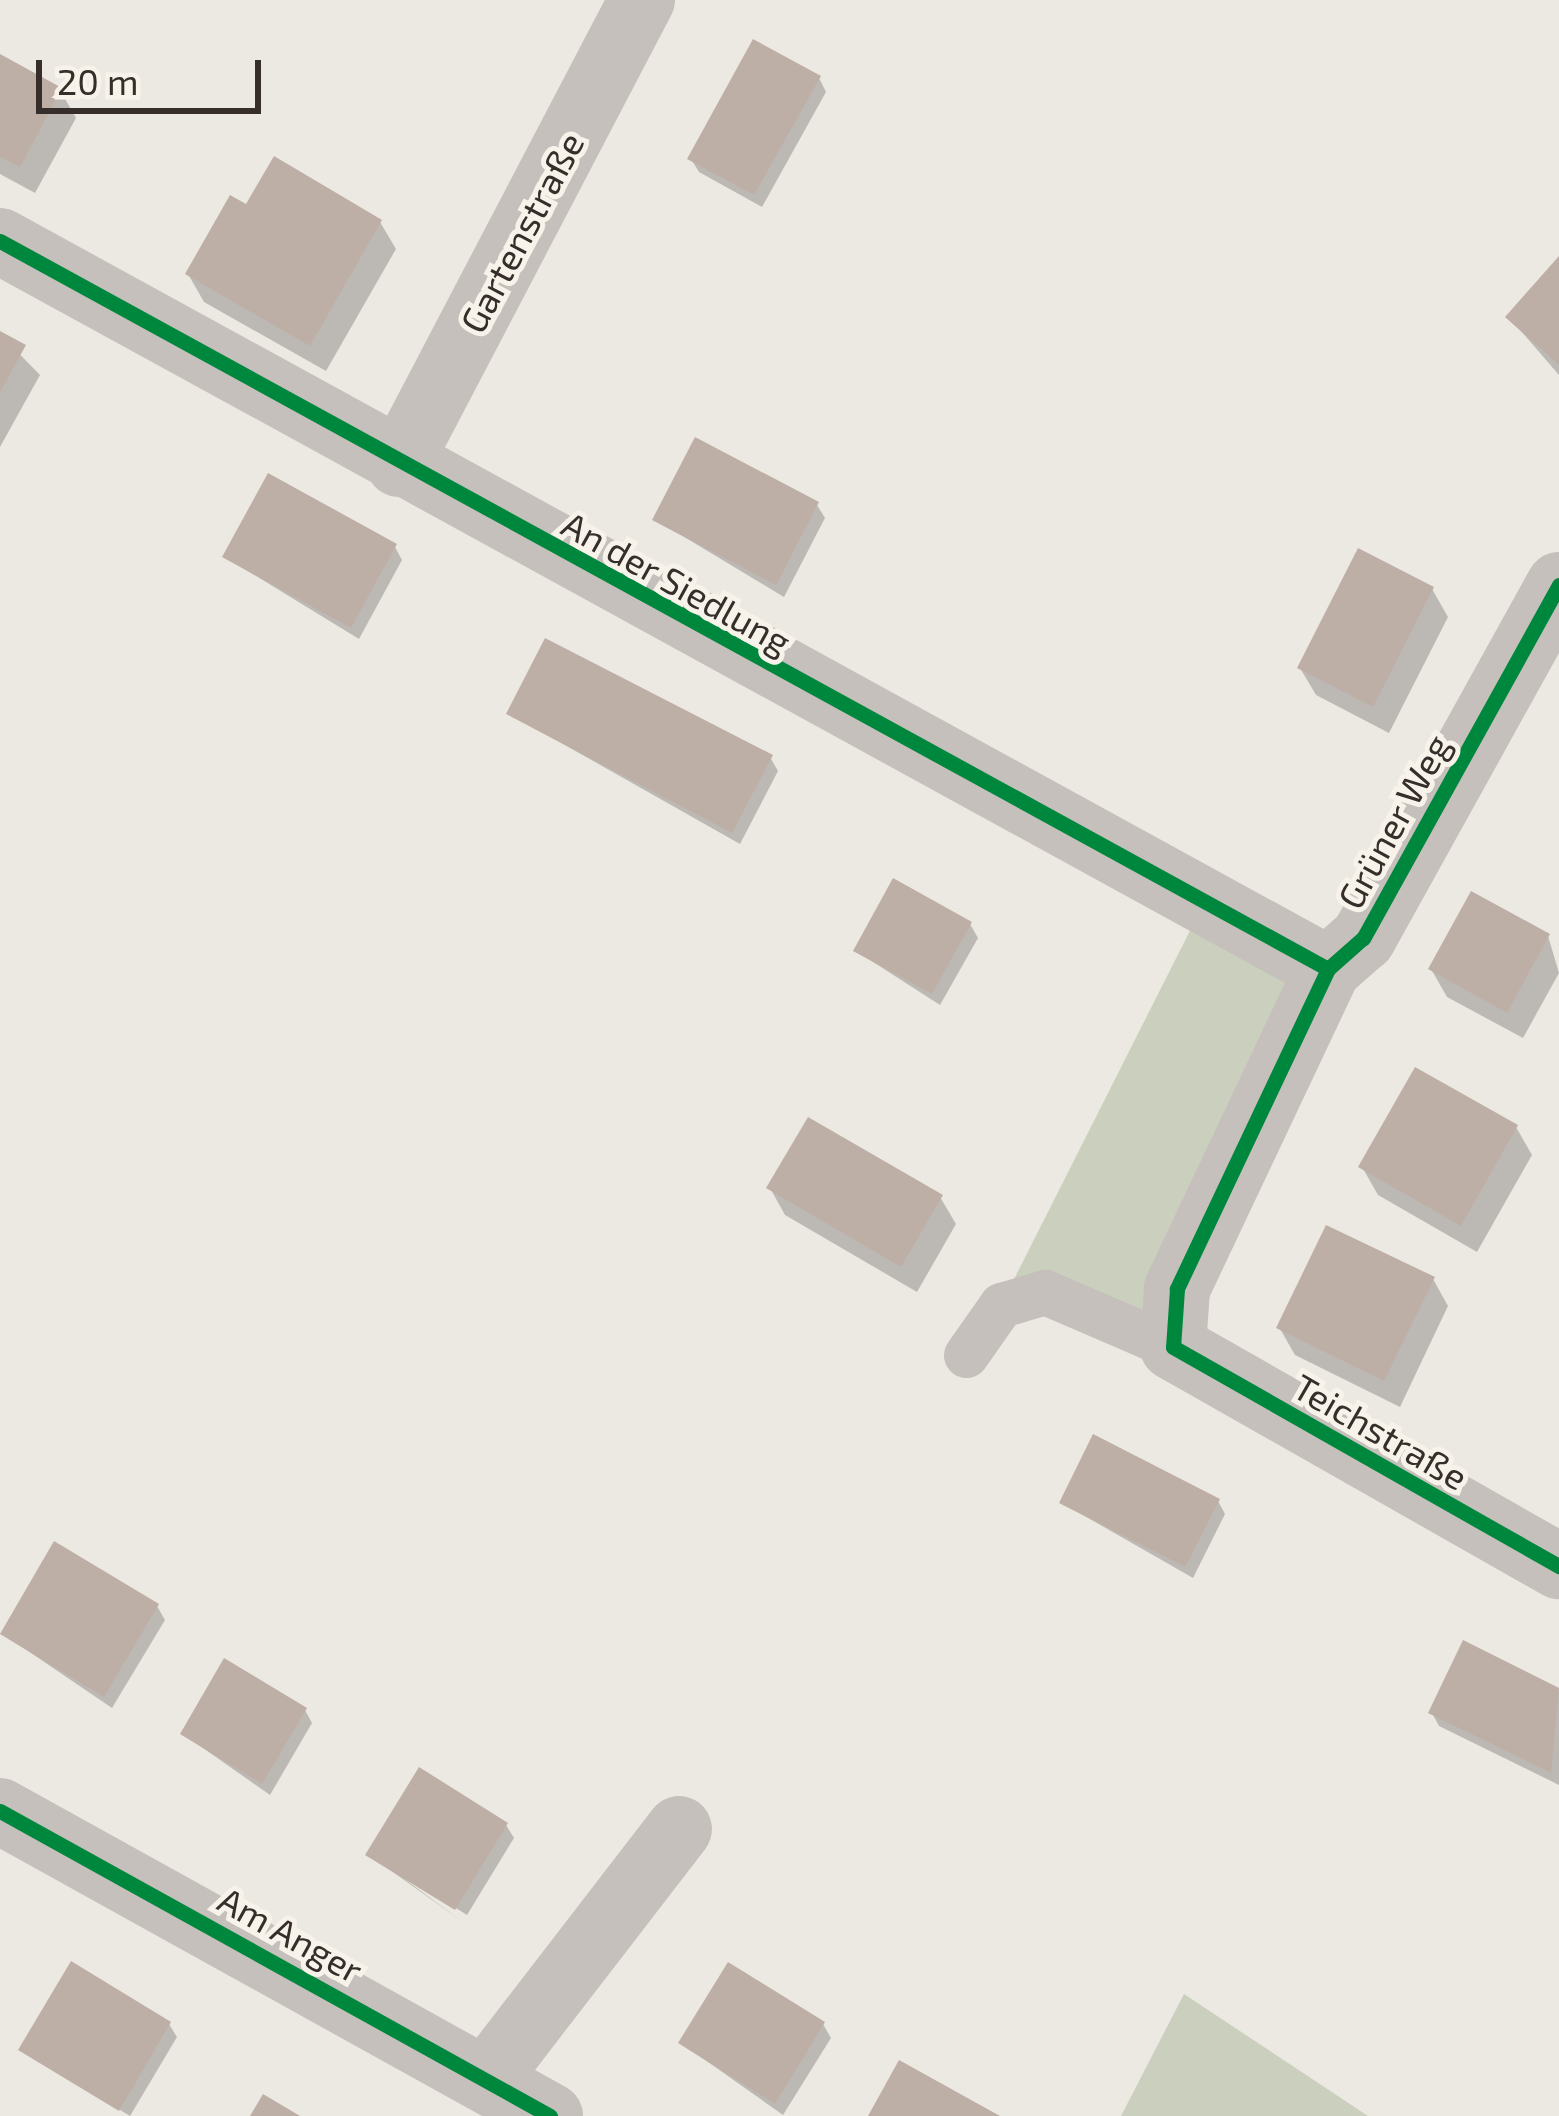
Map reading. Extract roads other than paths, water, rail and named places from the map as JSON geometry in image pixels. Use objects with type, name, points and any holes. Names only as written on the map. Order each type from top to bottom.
[{"type":"street","name":"Gartenstraße","points":[[399,464],[642,0]]},
{"type":"street","name":"An der Siedlung","points":[[0,241],[399,464],[1328,969]]},
{"type":"street","name":"Grüner Weg","points":[[1173,1347],[1177,1288],[1328,969],[1363,938],[1559,585]]},
{"type":"street","name":"Teichstraße","points":[[1173,1347],[1559,1566]]},
{"type":"street","name":"Am Anger","points":[[0,1811],[488,2077],[550,2116]]},
{"type":"street","points":[[488,2077],[679,1829]]},
{"type":"lane","points":[[966,1355],[1001,1305],[1045,1292],[1173,1347]]}]
